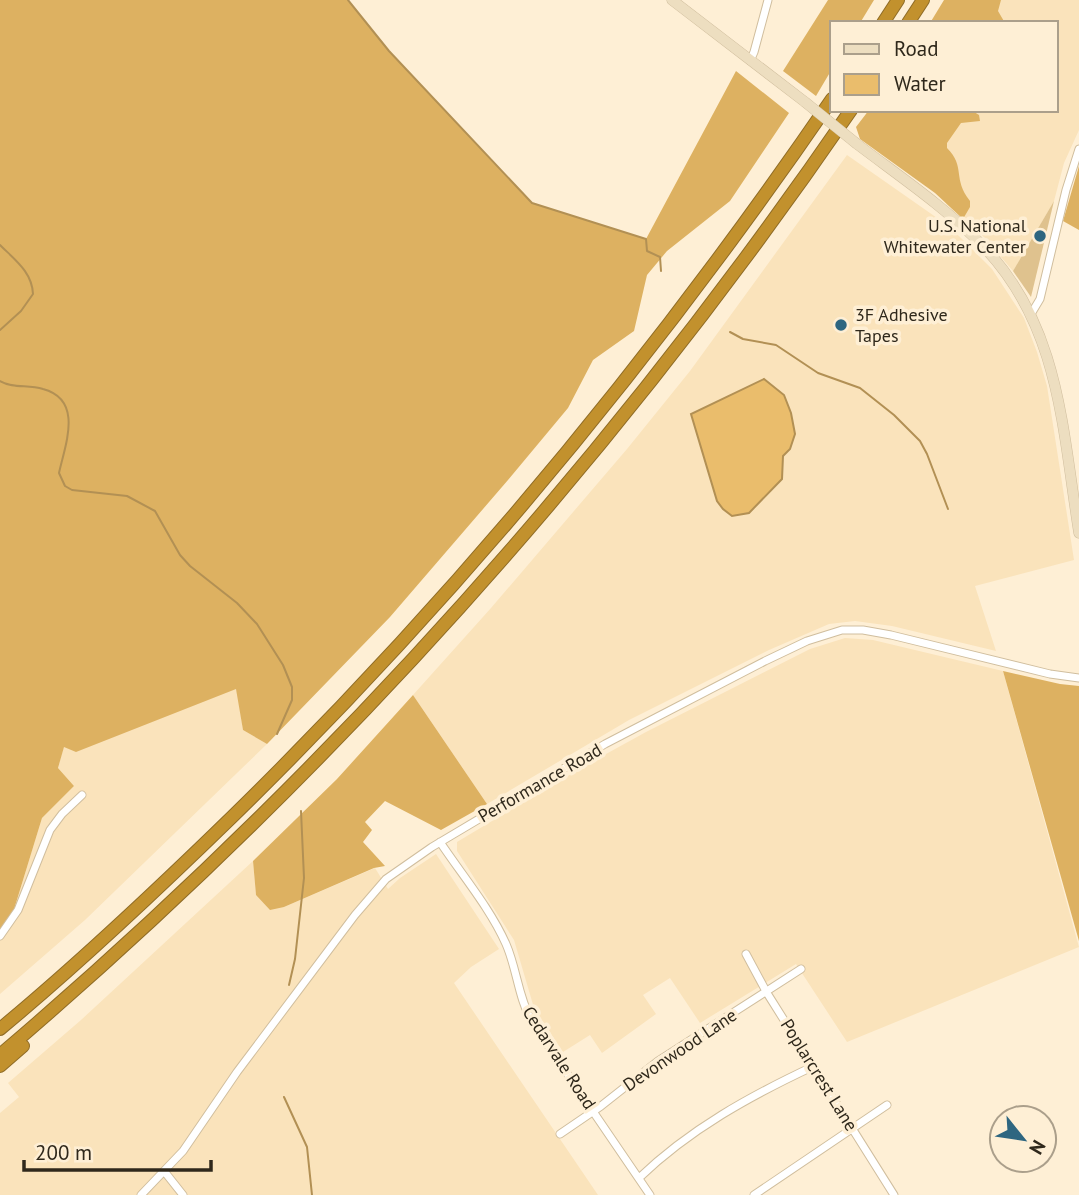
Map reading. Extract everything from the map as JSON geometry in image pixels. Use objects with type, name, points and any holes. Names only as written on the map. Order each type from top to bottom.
[{"type":"highway","points":[[884,21],[898,0]]},
{"type":"highway","points":[[909,21],[923,0]]},
{"type":"highway","points":[[3,1026],[186,862],[279,772],[428,615],[559,463],[644,358],[696,291],[830,102]]},
{"type":"highway","points":[[0,1055],[105,964],[232,844],[314,764],[431,641],[526,534],[678,347],[850,112]]},
{"type":"highway","points":[[0,1066],[49,1024],[105,964]]},
{"type":"main road","points":[[672,0],[974,237],[999,264],[1031,314],[1046,349],[1056,386],[1079,533]]},
{"type":"street","points":[[750,61],[768,0]]},
{"type":"street","points":[[1031,314],[1040,299],[1066,190],[1079,149]]},
{"type":"street","name":"Performance Road","points":[[141,1195],[194,1137],[237,1072],[374,891],[395,872],[440,842],[635,729],[774,657],[832,632],[854,629],[874,631],[1050,674],[1079,678]]},
{"type":"street","points":[[0,936],[18,910],[50,830],[82,795]]},
{"type":"street","name":"Cedarvale Road","points":[[440,842],[502,937],[510,954],[519,992],[532,1022],[650,1195]]},
{"type":"street","name":"Poplarcrest Lane","points":[[746,954],[767,993],[894,1195]]},
{"type":"street","name":"Devonwood Lane","points":[[560,1134],[658,1061],[802,969]]},
{"type":"street","points":[[639,1178],[683,1141],[729,1109],[814,1066]]},
{"type":"street","points":[[754,1195],[887,1105]]},
{"type":"street","points":[[164,1171],[183,1195]]},
{"type":"shaded area","points":[[0,0],[348,0],[389,51],[532,203],[646,239],[736,71],[789,113],[730,201],[667,251],[647,275],[634,331],[593,360],[568,408],[508,480],[390,617],[267,744],[243,730],[236,689],[76,752],[64,747],[58,768],[74,786],[42,818],[12,916],[0,933]]},
{"type":"shaded area","points":[[828,0],[874,0],[861,21],[830,21],[830,72],[816,96],[783,71]]},
{"type":"shaded area","points":[[944,0],[1001,0],[998,11],[1004,21],[931,21]]},
{"type":"shaded area","points":[[986,0],[1079,0],[1079,130],[1064,163],[1054,201],[1013,271],[982,235],[946,204],[949,200],[914,112],[1058,112],[1058,21],[972,21]]},
{"type":"shaded area","points":[[867,112],[974,112],[979,115],[980,121],[961,123],[947,143],[947,148],[956,161],[961,186],[970,201],[970,207],[963,219],[935,193],[860,139],[856,127]]},
{"type":"shaded area","points":[[847,155],[960,237],[992,269],[1024,318],[1047,386],[1074,560],[975,586],[996,651],[892,626],[855,621],[829,624],[769,650],[629,720],[487,804],[413,695],[627,449],[690,371]]},
{"type":"shaded area","name":"U.S. National Whitewater Center","points":[[1079,166],[1079,230],[1063,221]]},
{"type":"shaded area","name":"U.S. National Whitewater Center","points":[[1054,201],[1031,297],[1013,271]]},
{"type":"shaded area","points":[[845,638],[873,640],[1003,671],[1079,947],[847,1042],[796,964],[700,1023],[670,978],[643,995],[656,1014],[602,1053],[590,1035],[563,1052],[534,1008],[514,940],[457,851],[457,842],[646,732],[810,649]]},
{"type":"shaded area","points":[[1003,671],[1079,686],[1079,941]]},
{"type":"shaded area","points":[[237,688],[243,730],[267,744],[85,920],[0,994],[0,933],[12,916],[42,818],[74,786],[58,768],[64,746],[76,751]]},
{"type":"shaded area","points":[[413,695],[487,804],[441,830],[385,801],[365,822],[372,830],[363,842],[385,866],[374,868],[284,907],[270,910],[256,895],[253,861],[337,779]]},
{"type":"shaded area","points":[[436,854],[499,949],[471,967],[454,983],[598,1195],[0,1195],[0,1113],[19,1097],[8,1083],[81,1020],[253,861],[256,895],[284,907],[375,868],[388,889]]},
{"type":"water","points":[[764,379],[784,395],[795,434],[790,449],[783,456],[782,479],[749,513],[732,516],[717,501],[691,414]]},
{"type":"waterway","points":[[348,0],[389,51],[532,203],[646,239],[647,251],[660,257],[661,271]]},
{"type":"waterway","points":[[0,245],[26,273],[33,294],[21,311],[0,330]]},
{"type":"waterway","points":[[730,332],[743,339],[776,345],[818,373],[860,388],[894,415],[920,441],[948,509]]},
{"type":"waterway","points":[[0,381],[43,389],[56,395],[64,403],[69,425],[59,473],[65,486],[72,490],[127,496],[155,511],[180,555],[237,603],[257,624],[283,665],[292,687],[292,700],[277,734]]},
{"type":"waterway","points":[[289,985],[295,959],[304,878],[301,811]]},
{"type":"waterway","points":[[284,1097],[307,1147],[312,1195]]},
{"type":"place","name":"U.S. National Whitewater Center","points":[[1040,236]]},
{"type":"place","name":"3F Adhesive Tapes","points":[[841,325]]}]
